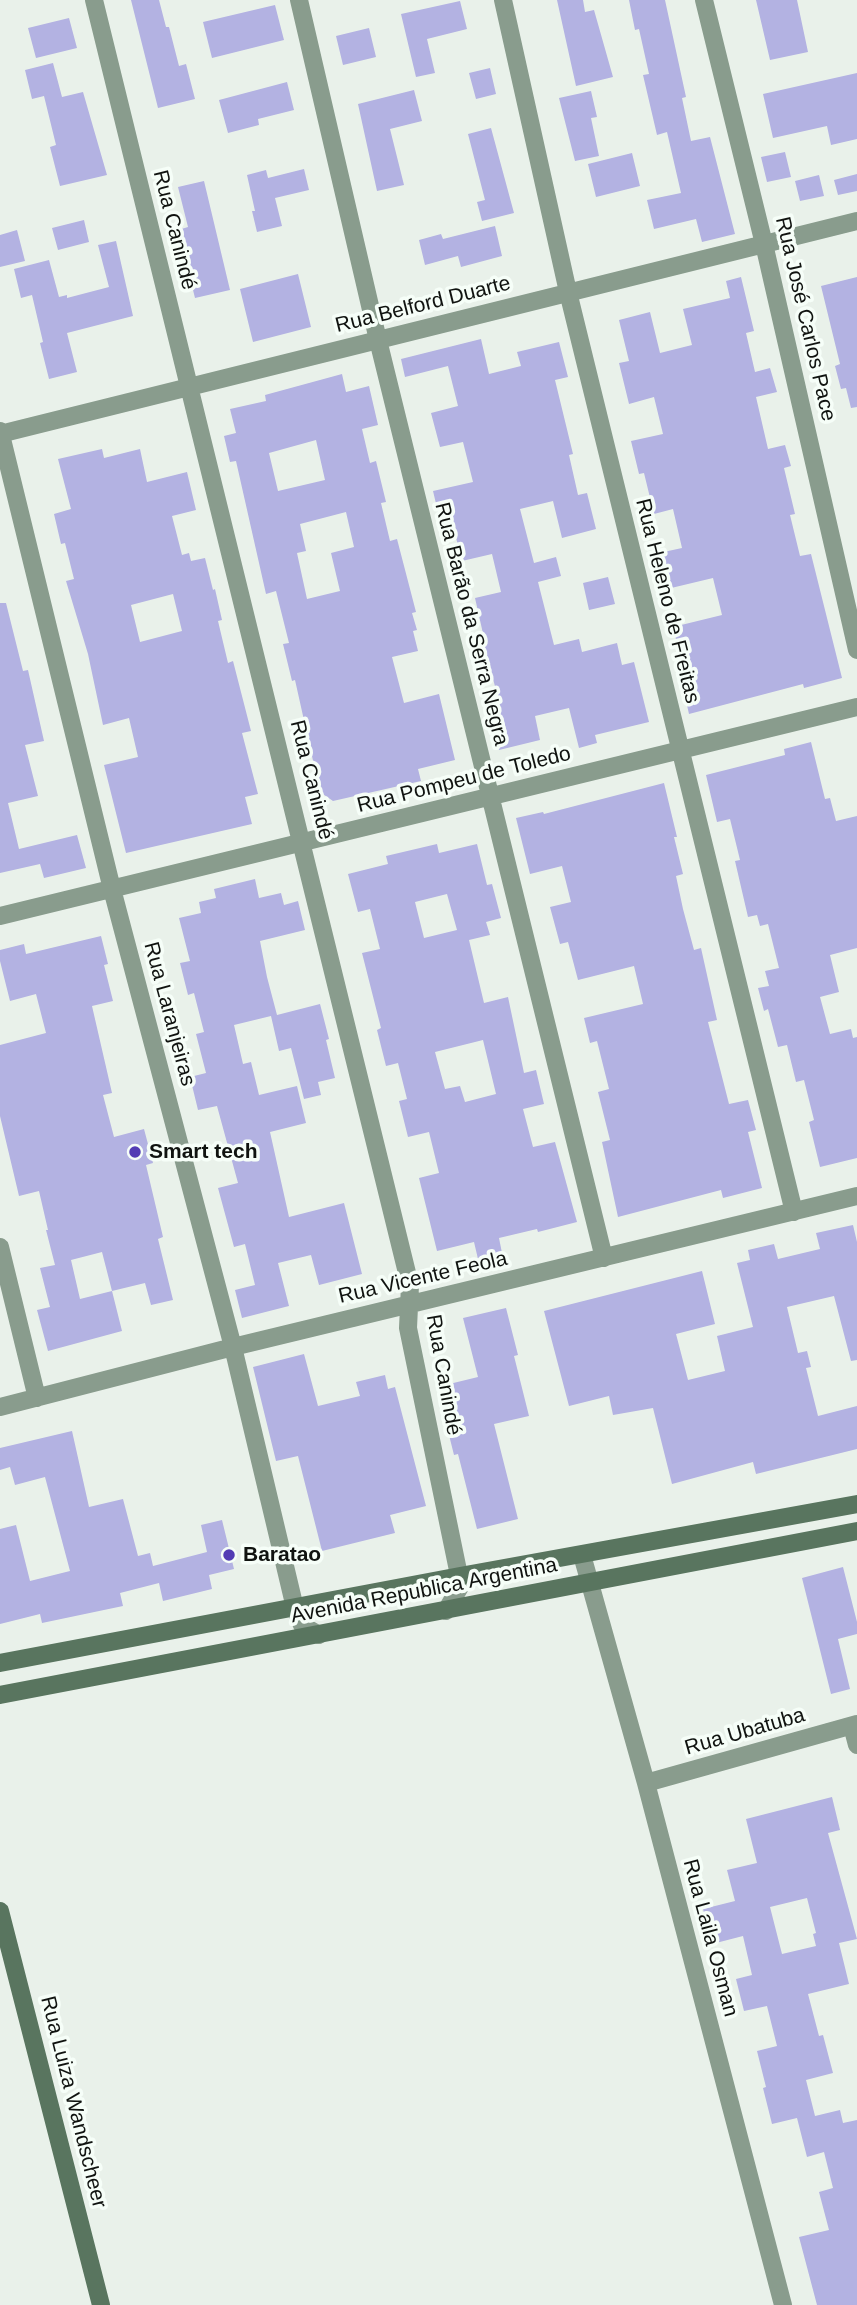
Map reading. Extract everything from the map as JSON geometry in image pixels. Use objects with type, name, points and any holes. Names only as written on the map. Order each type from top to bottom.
[{"type":"main road","name":"Avenida Republica Argentina","points":[[0,1663],[857,1504]]},
{"type":"main road","name":"Avenida Republica Argentina","points":[[0,1695],[857,1531]]},
{"type":"main road","name":"Rua Luiza Wandscheer","points":[[0,1911],[101,2305]]},
{"type":"street","name":"Rua Canindé","points":[[93,0],[303,842],[410,1285],[408,1328],[460,1576]]},
{"type":"street","name":"Rua Barão da Serra Negra","points":[[299,0],[378,340],[604,1258]]},
{"type":"street","name":"Rua Heleno de Freitas","points":[[503,0],[568,292],[794,1212]]},
{"type":"street","name":"Rua José Carlos Pace","points":[[704,0],[764,244],[857,650]]},
{"type":"street","name":"Rua Belford Duarte","points":[[0,433],[857,221]]},
{"type":"street","name":"Rua Laranjeiras","points":[[0,433],[112,889],[233,1347],[295,1608]]},
{"type":"street","name":"Rua Pompeu de Toledo","points":[[0,916],[857,707]]},
{"type":"street","name":"Rua Vicente Feola","points":[[0,1407],[233,1347],[857,1196]]},
{"type":"street","points":[[0,1247],[37,1398]]},
{"type":"street","name":"Rua Laila Osman","points":[[583,1555],[646,1783],[783,2305]]},
{"type":"street","points":[[446,1611],[459,1591],[460,1576]]},
{"type":"street","points":[[295,1608],[302,1625],[319,1635]]},
{"type":"street","points":[[855,1725],[857,1745]]},
{"type":"street","name":"Rua Ubatuba","points":[[646,1783],[855,1725]]},
{"type":"building","points":[[131,0],[159,0],[179,66],[186,64],[195,99],[158,108]]},
{"type":"building","points":[[557,0],[583,0],[585,12],[594,10],[613,77],[576,86]]},
{"type":"building","points":[[629,0],[665,0],[686,97],[682,98],[691,141],[710,137],[735,234],[702,242],[696,219],[654,229],[647,200],[681,193],[667,132],[657,135],[643,75],[649,74]]},
{"type":"building","points":[[756,0],[797,0],[808,52],[770,60]]},
{"type":"building","points":[[460,1],[467,29],[427,39],[435,73],[416,77],[401,14]]},
{"type":"building","points":[[275,5],[284,40],[212,58],[203,22]]},
{"type":"building","points":[[69,18],[77,48],[36,58],[28,28]]},
{"type":"building","points":[[369,28],[376,57],[343,65],[336,36]]},
{"type":"building","points":[[53,63],[62,97],[83,92],[107,175],[60,186],[50,147],[56,145],[44,96],[32,99],[25,70]]},
{"type":"building","points":[[490,68],[496,94],[476,99],[469,73]]},
{"type":"building","points":[[857,73],[857,139],[831,145],[827,126],[773,138],[763,94]]},
{"type":"building","points":[[287,82],[294,110],[258,119],[259,125],[228,133],[219,100]]},
{"type":"building","points":[[414,90],[422,121],[390,129],[404,185],[377,191],[358,104]]},
{"type":"building","points":[[591,91],[597,117],[591,118],[599,156],[575,161],[559,98]]},
{"type":"building","points":[[491,128],[514,213],[482,221],[477,202],[485,200],[468,134]]},
{"type":"building","points":[[785,152],[791,177],[767,182],[761,157]]},
{"type":"building","points":[[632,153],[640,186],[596,197],[588,164]]},
{"type":"building","points":[[304,169],[309,190],[275,198],[282,226],[257,232],[247,175],[266,170],[268,178]]},
{"type":"building","points":[[857,174],[857,191],[838,195],[834,180]]},
{"type":"building","points":[[819,175],[824,196],[800,201],[795,181]]},
{"type":"building","points":[[204,181],[230,290],[195,298],[178,230],[188,227],[178,187]]},
{"type":"building","points":[[84,220],[89,242],[58,250],[52,228]]},
{"type":"building","points":[[495,226],[502,256],[461,267],[458,256],[425,265],[419,240],[441,234],[443,239]]},
{"type":"building","points":[[17,230],[25,261],[0,267],[0,235]]},
{"type":"building","points":[[116,241],[133,316],[67,333],[77,372],[49,379],[32,295],[21,298],[14,269],[49,260],[59,297],[67,295],[67,298],[109,287],[98,245]]},
{"type":"building","points":[[298,274],[311,327],[253,342],[240,289]]},
{"type":"building","points":[[741,277],[754,331],[746,333],[755,372],[770,368],[777,392],[756,397],[768,449],[785,445],[791,466],[784,468],[795,514],[790,515],[800,556],[811,554],[842,678],[804,688],[803,684],[689,714],[678,666],[682,664],[673,627],[722,615],[713,578],[667,589],[659,553],[682,548],[673,509],[654,514],[644,473],[639,474],[631,441],[663,434],[654,397],[629,404],[619,363],[629,361],[619,320],[650,312],[660,353],[692,345],[683,309],[730,298],[726,281]]},
{"type":"building","points":[[857,277],[857,407],[851,408],[846,388],[841,389],[835,366],[840,364],[821,286]]},
{"type":"building","points":[[481,339],[489,374],[521,366],[517,352],[559,342],[568,377],[555,380],[573,454],[569,455],[578,495],[587,493],[596,529],[562,538],[553,501],[520,509],[534,563],[556,557],[561,576],[538,582],[554,645],[579,639],[582,652],[617,643],[622,665],[634,662],[649,722],[595,735],[597,743],[579,748],[569,708],[535,716],[540,740],[499,750],[490,713],[501,710],[487,655],[477,657],[473,641],[484,638],[475,598],[501,592],[492,554],[462,561],[453,526],[442,529],[433,491],[473,482],[463,442],[440,447],[431,413],[458,406],[448,366],[405,377],[401,359]]},
{"type":"building","points":[[342,374],[346,392],[369,386],[378,425],[362,429],[370,463],[376,461],[386,502],[381,503],[390,541],[397,539],[416,612],[412,613],[417,630],[413,631],[418,651],[392,657],[404,703],[439,694],[455,760],[418,769],[421,781],[333,801],[320,792],[295,680],[292,681],[283,644],[289,643],[276,591],[266,594],[236,461],[230,462],[224,436],[236,433],[230,409],[266,401],[265,395]],"holes":[[[316,440],[325,480],[278,491],[269,453]],[[346,512],[354,547],[331,553],[340,591],[307,599],[297,553],[306,551],[300,524]]]},
{"type":"building","points":[[102,449],[104,458],[140,449],[147,482],[187,472],[196,510],[172,516],[182,555],[189,553],[191,561],[205,558],[213,590],[215,589],[222,620],[218,621],[228,663],[233,661],[251,731],[242,733],[258,794],[245,797],[252,824],[126,853],[104,765],[138,757],[129,718],[103,725],[88,654],[66,581],[74,579],[65,543],[61,544],[54,514],[71,509],[58,459]],"holes":[[[173,594],[182,631],[140,642],[131,605]]]},
{"type":"building","points":[[608,577],[615,604],[589,610],[583,583]]},
{"type":"building","points":[[0,603],[6,603],[23,671],[28,670],[44,741],[25,745],[38,796],[8,803],[19,849],[77,835],[86,868],[44,878],[40,864],[0,873]]},
{"type":"building","points":[[811,742],[825,799],[830,798],[836,821],[857,816],[857,948],[830,955],[839,992],[820,997],[830,1034],[851,1029],[853,1038],[857,1037],[857,1158],[820,1167],[809,1122],[814,1120],[804,1080],[796,1082],[787,1045],[778,1047],[768,1009],[764,1011],[758,988],[769,986],[765,971],[779,968],[768,924],[760,926],[757,915],[748,917],[735,861],[740,860],[730,819],[717,822],[706,775],[785,755],[784,749]]},
{"type":"building","points":[[664,783],[683,874],[676,876],[683,909],[694,950],[701,948],[717,1020],[708,1022],[729,1104],[748,1100],[756,1130],[748,1132],[762,1188],[723,1198],[721,1190],[618,1217],[602,1142],[610,1140],[598,1092],[609,1089],[597,1041],[590,1043],[584,1018],[643,1004],[634,966],[578,980],[568,942],[560,944],[550,907],[571,902],[562,866],[530,874],[516,818],[543,812],[544,814]]},
{"type":"building","points":[[437,844],[439,853],[477,844],[487,885],[492,884],[501,918],[486,922],[490,935],[469,940],[484,1003],[508,997],[524,1073],[536,1070],[544,1104],[523,1109],[533,1147],[555,1142],[577,1222],[499,1238],[502,1253],[478,1259],[474,1242],[437,1251],[419,1178],[439,1173],[429,1132],[408,1137],[399,1101],[407,1099],[398,1063],[386,1066],[377,1030],[381,1028],[362,953],[380,949],[370,909],[358,912],[348,874],[388,864],[386,856]],"holes":[[[447,894],[457,930],[424,938],[415,902]],[[483,1040],[496,1094],[465,1102],[460,1086],[445,1089],[435,1052]]]},
{"type":"building","points":[[255,879],[259,898],[281,893],[284,905],[298,901],[305,930],[260,941],[267,977],[277,1015],[320,1004],[335,1078],[318,1082],[321,1095],[304,1099],[291,1048],[279,1051],[271,1016],[234,1025],[243,1064],[251,1062],[259,1095],[297,1086],[306,1123],[270,1132],[289,1217],[344,1203],[362,1274],[319,1285],[311,1255],[278,1263],[289,1306],[242,1318],[235,1290],[255,1285],[245,1244],[234,1247],[218,1188],[238,1183],[217,1106],[198,1110],[190,1077],[206,1073],[196,1034],[204,1032],[194,993],[188,995],[180,963],[190,961],[179,918],[201,913],[199,902],[216,898],[214,889]]},
{"type":"building","points":[[101,936],[108,964],[104,965],[113,1001],[92,1006],[112,1093],[103,1095],[114,1137],[144,1129],[153,1163],[146,1165],[163,1237],[158,1239],[173,1300],[151,1305],[145,1283],[112,1291],[122,1331],[48,1351],[37,1310],[50,1307],[40,1268],[55,1265],[48,1230],[39,1191],[19,1196],[0,1116],[0,1045],[46,1033],[36,994],[10,1001],[0,961],[0,950],[24,944],[26,954]],"holes":[[[102,1252],[112,1291],[80,1299],[71,1260]]]},
{"type":"building","points":[[853,1225],[857,1242],[857,1360],[851,1361],[834,1296],[787,1307],[798,1353],[807,1351],[811,1367],[806,1368],[818,1416],[857,1406],[857,1449],[756,1474],[753,1462],[672,1484],[653,1408],[613,1415],[609,1396],[569,1406],[544,1311],[702,1271],[715,1324],[676,1334],[688,1380],[725,1371],[717,1336],[753,1327],[737,1263],[750,1260],[748,1250],[774,1244],[778,1259],[820,1249],[816,1233]]},
{"type":"building","points":[[506,1308],[518,1355],[514,1356],[529,1416],[494,1424],[518,1519],[477,1529],[437,1387],[478,1377],[463,1318]]},
{"type":"building","points":[[304,1354],[318,1406],[360,1396],[356,1382],[385,1375],[388,1389],[395,1387],[426,1506],[390,1515],[395,1533],[322,1551],[298,1456],[276,1461],[253,1367]]},
{"type":"building","points":[[72,1431],[89,1507],[123,1499],[138,1556],[150,1553],[153,1566],[207,1552],[201,1525],[222,1520],[234,1569],[209,1575],[212,1589],[163,1601],[159,1583],[120,1593],[123,1606],[42,1623],[40,1614],[0,1624],[0,1529],[16,1525],[30,1581],[70,1571],[45,1477],[15,1485],[10,1467],[0,1470],[0,1448]]},
{"type":"building","points":[[843,1567],[857,1622],[857,1634],[838,1639],[850,1689],[831,1694],[802,1578]]},
{"type":"building","points":[[832,1797],[840,1830],[828,1833],[857,1939],[839,1943],[849,1984],[808,1994],[819,2036],[823,2035],[833,2073],[806,2080],[815,2116],[840,2110],[843,2123],[857,2120],[857,2305],[817,2305],[799,2237],[829,2230],[819,2192],[833,2188],[824,2152],[807,2157],[797,2118],[772,2124],[757,2051],[777,2046],[767,2006],[744,2011],[736,1979],[752,1975],[743,1936],[712,1944],[703,1909],[735,1901],[727,1870],[757,1863],[746,1819]],"holes":[[[807,1898],[816,1933],[813,1934],[816,1946],[782,1954],[770,1907]]]},
{"type":"place","name":"Smart tech","points":[[135,1152]]},
{"type":"place","name":"Baratao","points":[[229,1555]]}]
